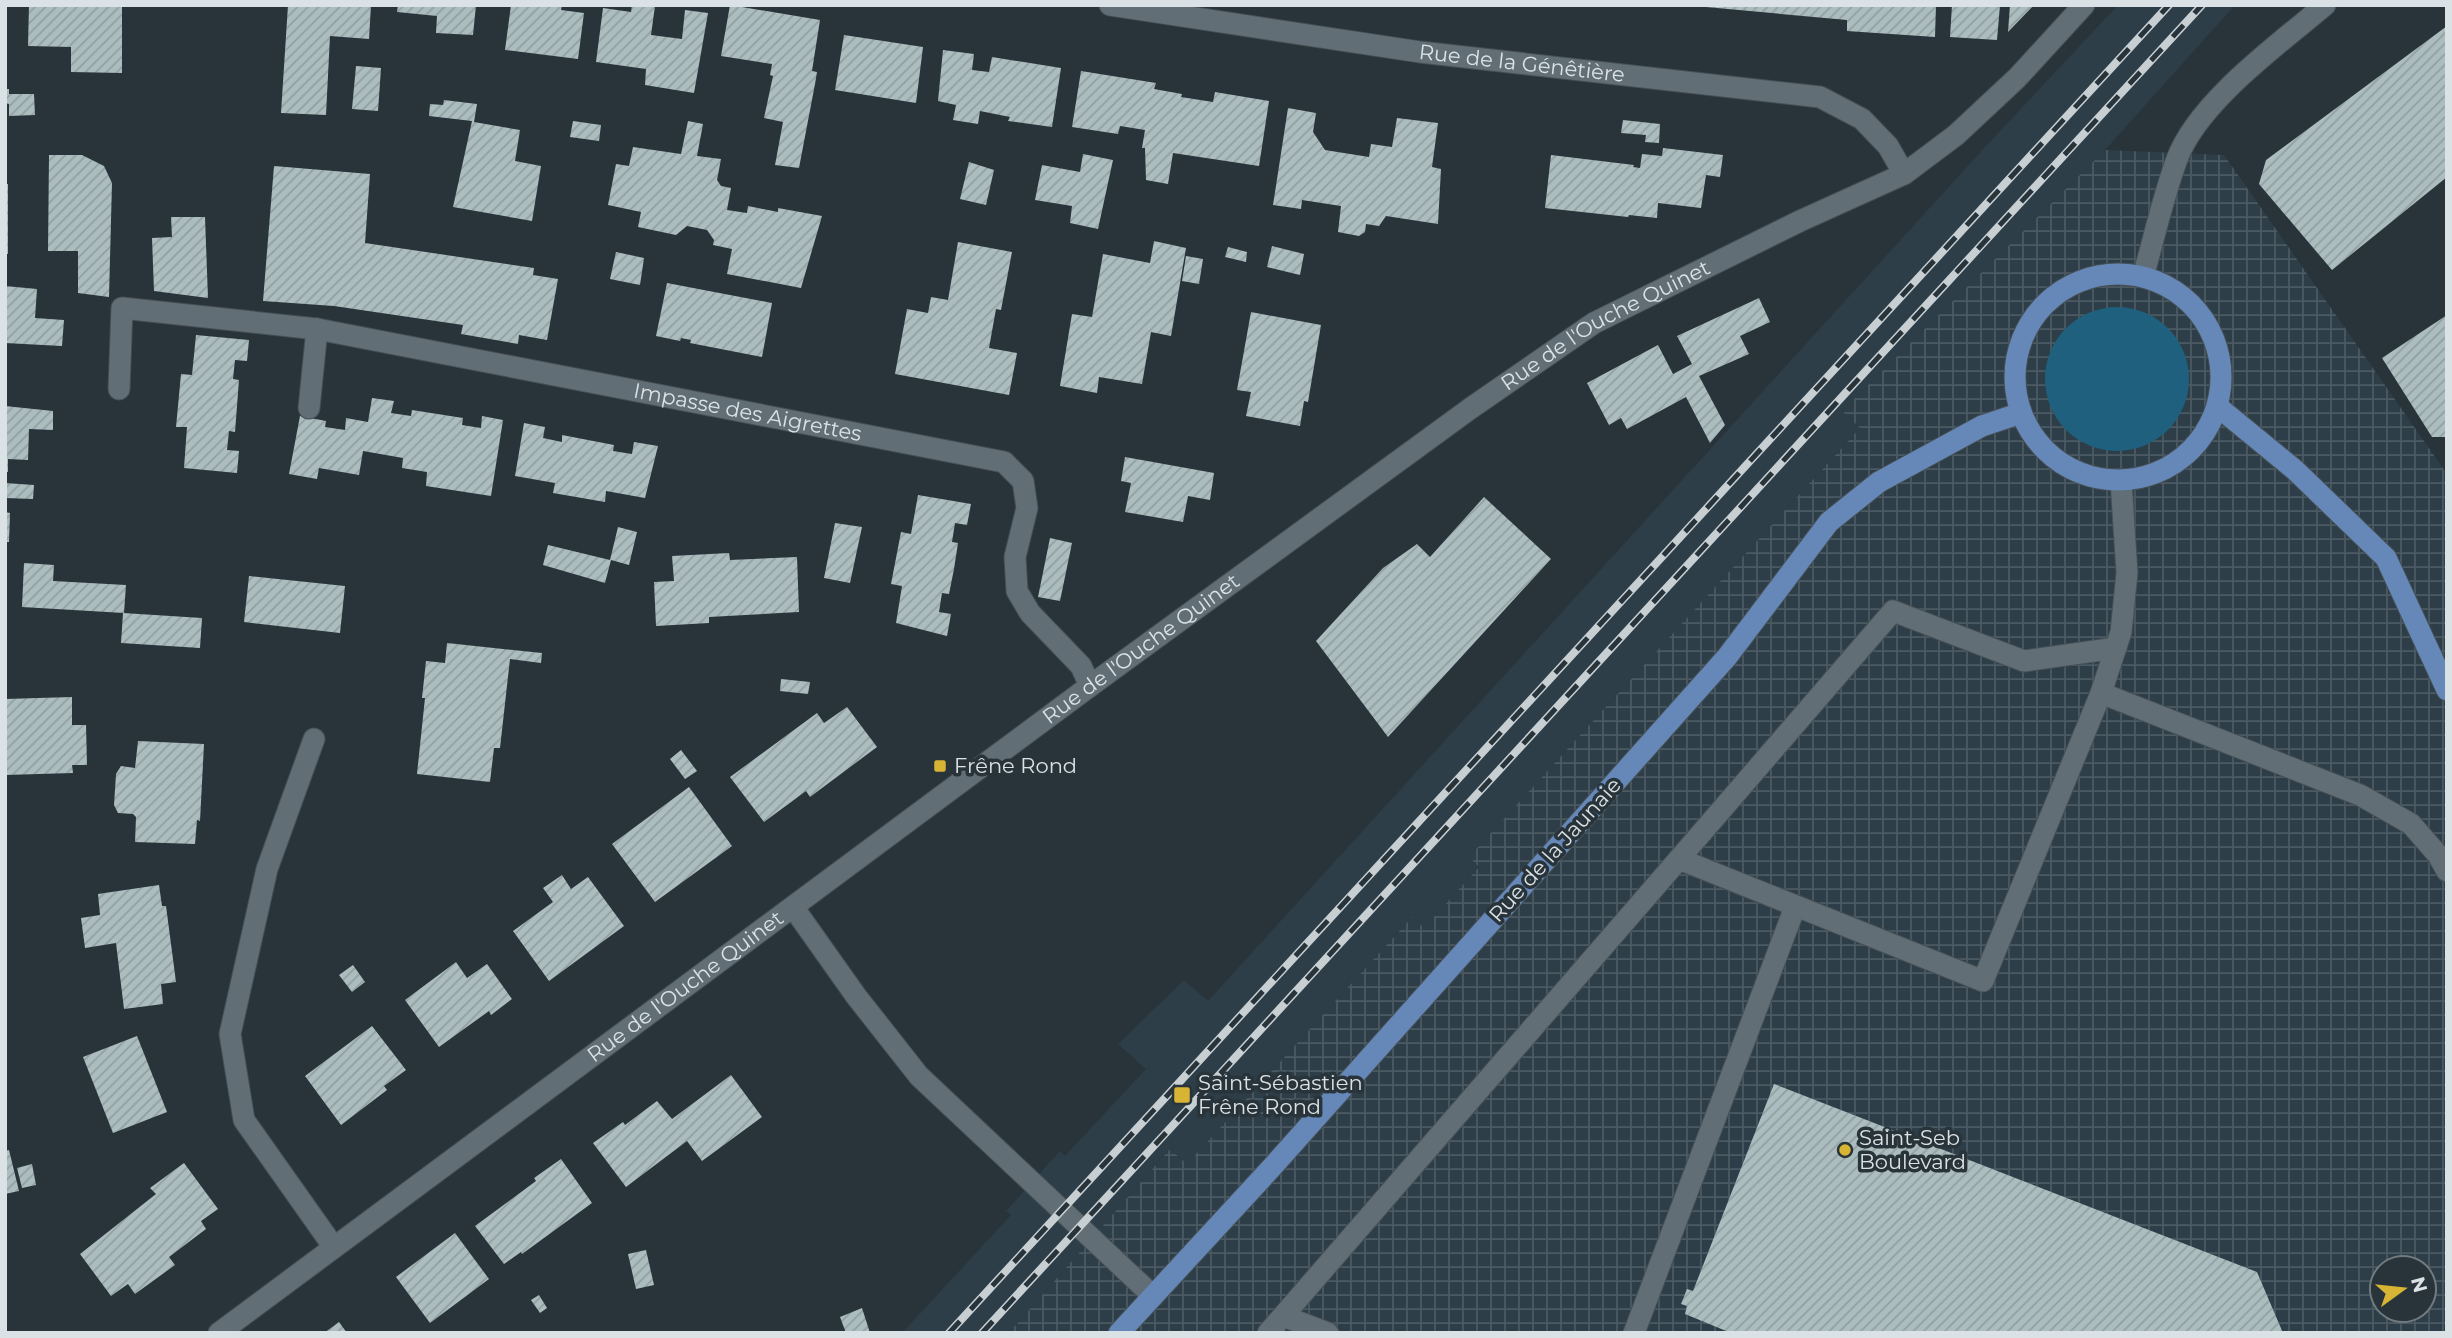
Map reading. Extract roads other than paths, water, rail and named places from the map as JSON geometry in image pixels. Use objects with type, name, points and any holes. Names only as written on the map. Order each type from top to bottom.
[{"type":"main road","points":[[2119,274],[2143,277],[2165,286],[2185,299],[2201,316],[2219,359],[2221,383],[2217,405],[2203,435],[2181,459],[2153,475],[2121,481],[2079,473],[2060,463],[2044,449],[2030,432],[2021,413],[2015,388],[2015,363],[2021,339],[2033,317],[2050,299],[2071,285],[2094,276],[2119,274]]},
{"type":"main road","points":[[2217,405],[2295,470],[2386,558],[2447,690]]},
{"type":"main road","name":"Rue de la Jaunaie","points":[[1119,1333],[1293,1144],[1727,656],[1829,522],[1879,482],[1982,426],[2021,413]]},
{"type":"street","name":"Rue de la Génêtière","points":[[1110,5],[1420,52],[1819,97],[1862,119],[1888,146],[1904,174]]},
{"type":"street","name":"Rue de l'Ouche Quinet","points":[[219,1333],[1090,686],[1471,408],[1594,323],[1800,221],[1904,174],[1966,126],[2017,78],[2084,5]]},
{"type":"street","points":[[2143,277],[2177,157],[2190,134],[2236,82],[2325,5]]},
{"type":"street","name":"Impasse des Aigrettes","points":[[119,388],[122,308],[317,329],[1004,462],[1023,481],[1027,508],[1015,557],[1017,591],[1030,613],[1081,666],[1090,686]]},
{"type":"street","points":[[309,408],[317,329]]},
{"type":"street","points":[[1679,859],[1983,981],[2101,693],[2121,632],[2127,573],[2121,481]]},
{"type":"street","points":[[1268,1333],[1893,611],[2024,661],[2116,648]]},
{"type":"street","points":[[2101,693],[2360,795],[2411,824],[2438,855],[2447,871]]},
{"type":"street","points":[[314,739],[267,869],[230,1034],[244,1120],[333,1246]]},
{"type":"street","points":[[793,907],[856,996],[919,1076],[1153,1296]]},
{"type":"street","points":[[1634,1333],[1796,907]]},
{"type":"street","points":[[1283,1316],[1328,1333]]},
{"type":"railway","points":[[949,1333],[2169,5]]},
{"type":"railway","points":[[982,1333],[2202,5]]},
{"type":"place","name":"Frêne Rond","points":[[940,766]]},
{"type":"place","name":"Saint-Sébastien Frêne Rond","points":[[1182,1095]]},
{"type":"place","name":"Saint-Seb Boulevard","points":[[1845,1150]]}]
